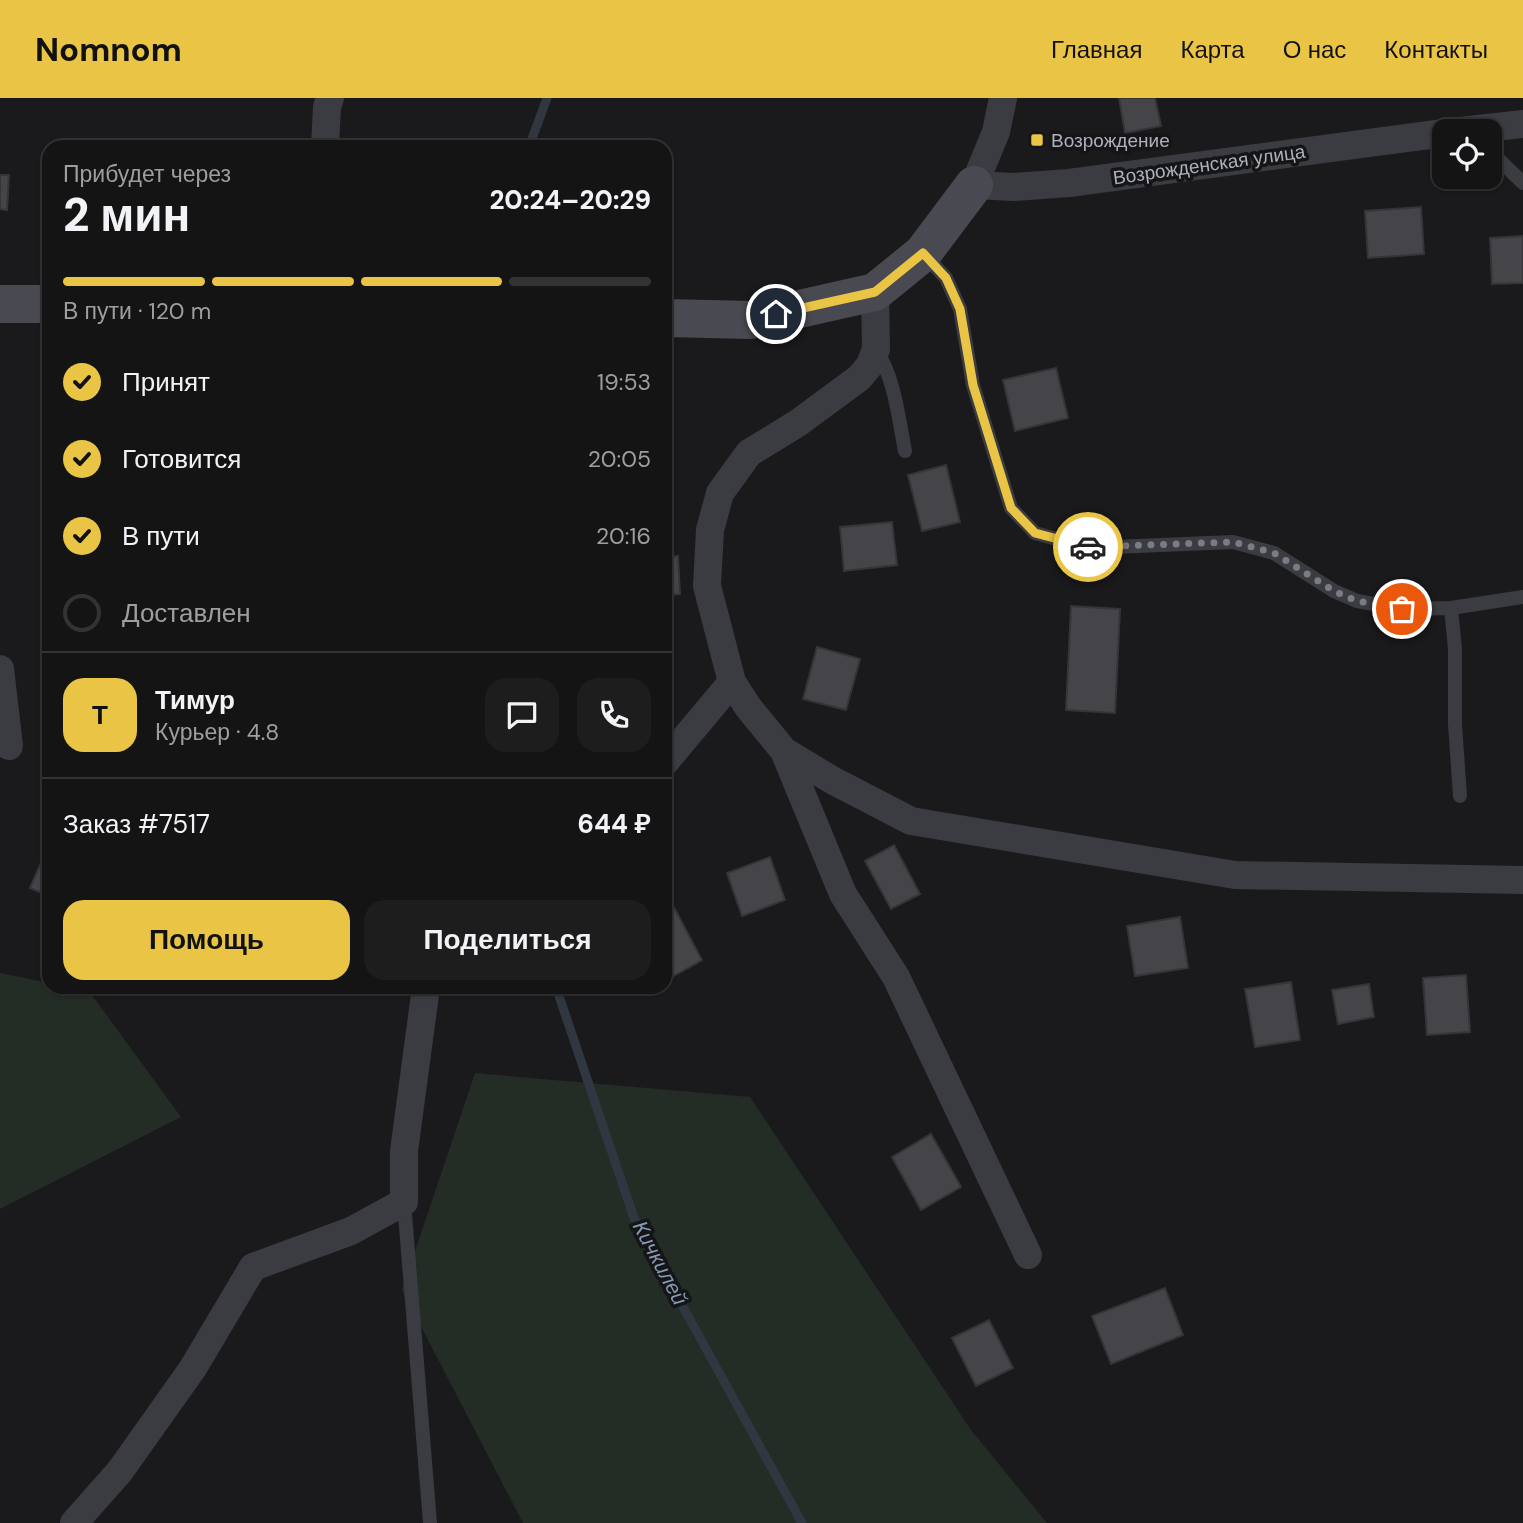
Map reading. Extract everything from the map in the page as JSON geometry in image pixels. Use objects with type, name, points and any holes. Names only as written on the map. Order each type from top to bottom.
[{"type":"street","points":[[325,140],[330,98]]},
{"type":"street","points":[[672,318],[751,320],[875,292],[923,253],[974,186],[996,132],[1003,98]]},
{"type":"street","points":[[1502,127],[1523,124]]},
{"type":"street","name":"Возрожденская улица","points":[[974,186],[1014,187],[1069,183],[1432,135]]},
{"type":"street","points":[[875,292],[876,349],[870,365],[859,378],[798,423],[749,453],[720,493],[710,530],[707,586],[732,682],[748,707],[784,751],[843,894],[895,977],[1028,1255]]},
{"type":"street","points":[[0,304],[42,304]]},
{"type":"street","points":[[0,669],[9,746]]},
{"type":"street","points":[[672,754],[732,682]]},
{"type":"street","points":[[784,751],[911,821],[924,824],[1234,874],[1523,880]]},
{"type":"street","points":[[74,1523],[120,1471],[193,1368],[253,1267],[351,1231],[404,1202],[404,1151],[425,994]]},
{"type":"lane","points":[[1502,163],[1523,183]]},
{"type":"lane","points":[[923,253],[946,278],[960,309],[973,385],[1011,508],[1035,533],[1089,548],[1233,542],[1274,553],[1334,591],[1357,601],[1402,609],[1451,608],[1523,597]]},
{"type":"lane","points":[[876,349],[887,366],[893,385],[905,451]]},
{"type":"lane","points":[[1451,608],[1460,796]]},
{"type":"lane","points":[[404,1202],[430,1523]]},
{"type":"shaded area","points":[[0,973],[42,982],[42,994],[91,994],[181,1117],[0,1209]]},
{"type":"shaded area","points":[[475,1073],[750,1097],[971,1430],[1047,1523],[523,1523],[402,1290]]},
{"type":"building","points":[[1119,98],[1155,98],[1161,126],[1125,133]]},
{"type":"building","points":[[0,175],[9,175],[7,210],[0,209]]},
{"type":"building","points":[[1421,207],[1424,254],[1368,258],[1365,211]]},
{"type":"building","points":[[1523,236],[1523,283],[1492,284],[1490,238]]},
{"type":"building","points":[[1056,368],[1068,418],[1015,431],[1003,380]]},
{"type":"building","points":[[946,465],[960,522],[922,531],[908,475]]},
{"type":"building","points":[[892,522],[897,565],[844,571],[840,527]]},
{"type":"building","points":[[672,556],[678,556],[680,594],[672,595]]},
{"type":"building","points":[[1071,606],[1120,609],[1115,713],[1066,710]]},
{"type":"building","points":[[817,647],[860,659],[846,710],[803,699]]},
{"type":"building","points":[[894,845],[920,894],[891,909],[865,861]]},
{"type":"building","points":[[770,857],[785,900],[742,916],[727,873]]},
{"type":"building","points":[[42,860],[42,893],[30,888]]},
{"type":"building","points":[[672,904],[702,960],[672,977]]},
{"type":"building","points":[[1180,917],[1188,968],[1135,976],[1127,926]]},
{"type":"building","points":[[1466,975],[1470,1032],[1427,1035],[1423,978]]},
{"type":"building","points":[[1291,982],[1300,1040],[1255,1047],[1245,989]]},
{"type":"building","points":[[1369,984],[1374,1017],[1338,1024],[1332,990]]},
{"type":"building","points":[[931,1134],[961,1187],[921,1210],[892,1157]]},
{"type":"building","points":[[1165,1288],[1183,1335],[1111,1364],[1092,1316]]},
{"type":"building","points":[[989,1320],[1013,1368],[976,1386],[952,1338]]},
{"type":"waterway","name":"Кичкилей","points":[[532,140],[547,98]]},
{"type":"waterway","name":"Кичкилей","points":[[558,994],[634,1218],[802,1523]]},
{"type":"way so far","points":[[1088,547],[1233,542],[1274,553],[1334,591],[1357,601],[1402,609]]},
{"type":"place","name":"Возрождение","points":[[1037,140]]},
{"type":"route","points":[[776,314],[875,292],[923,253],[946,278],[960,309],[973,385],[1011,508],[1035,533],[1088,547]]}]
